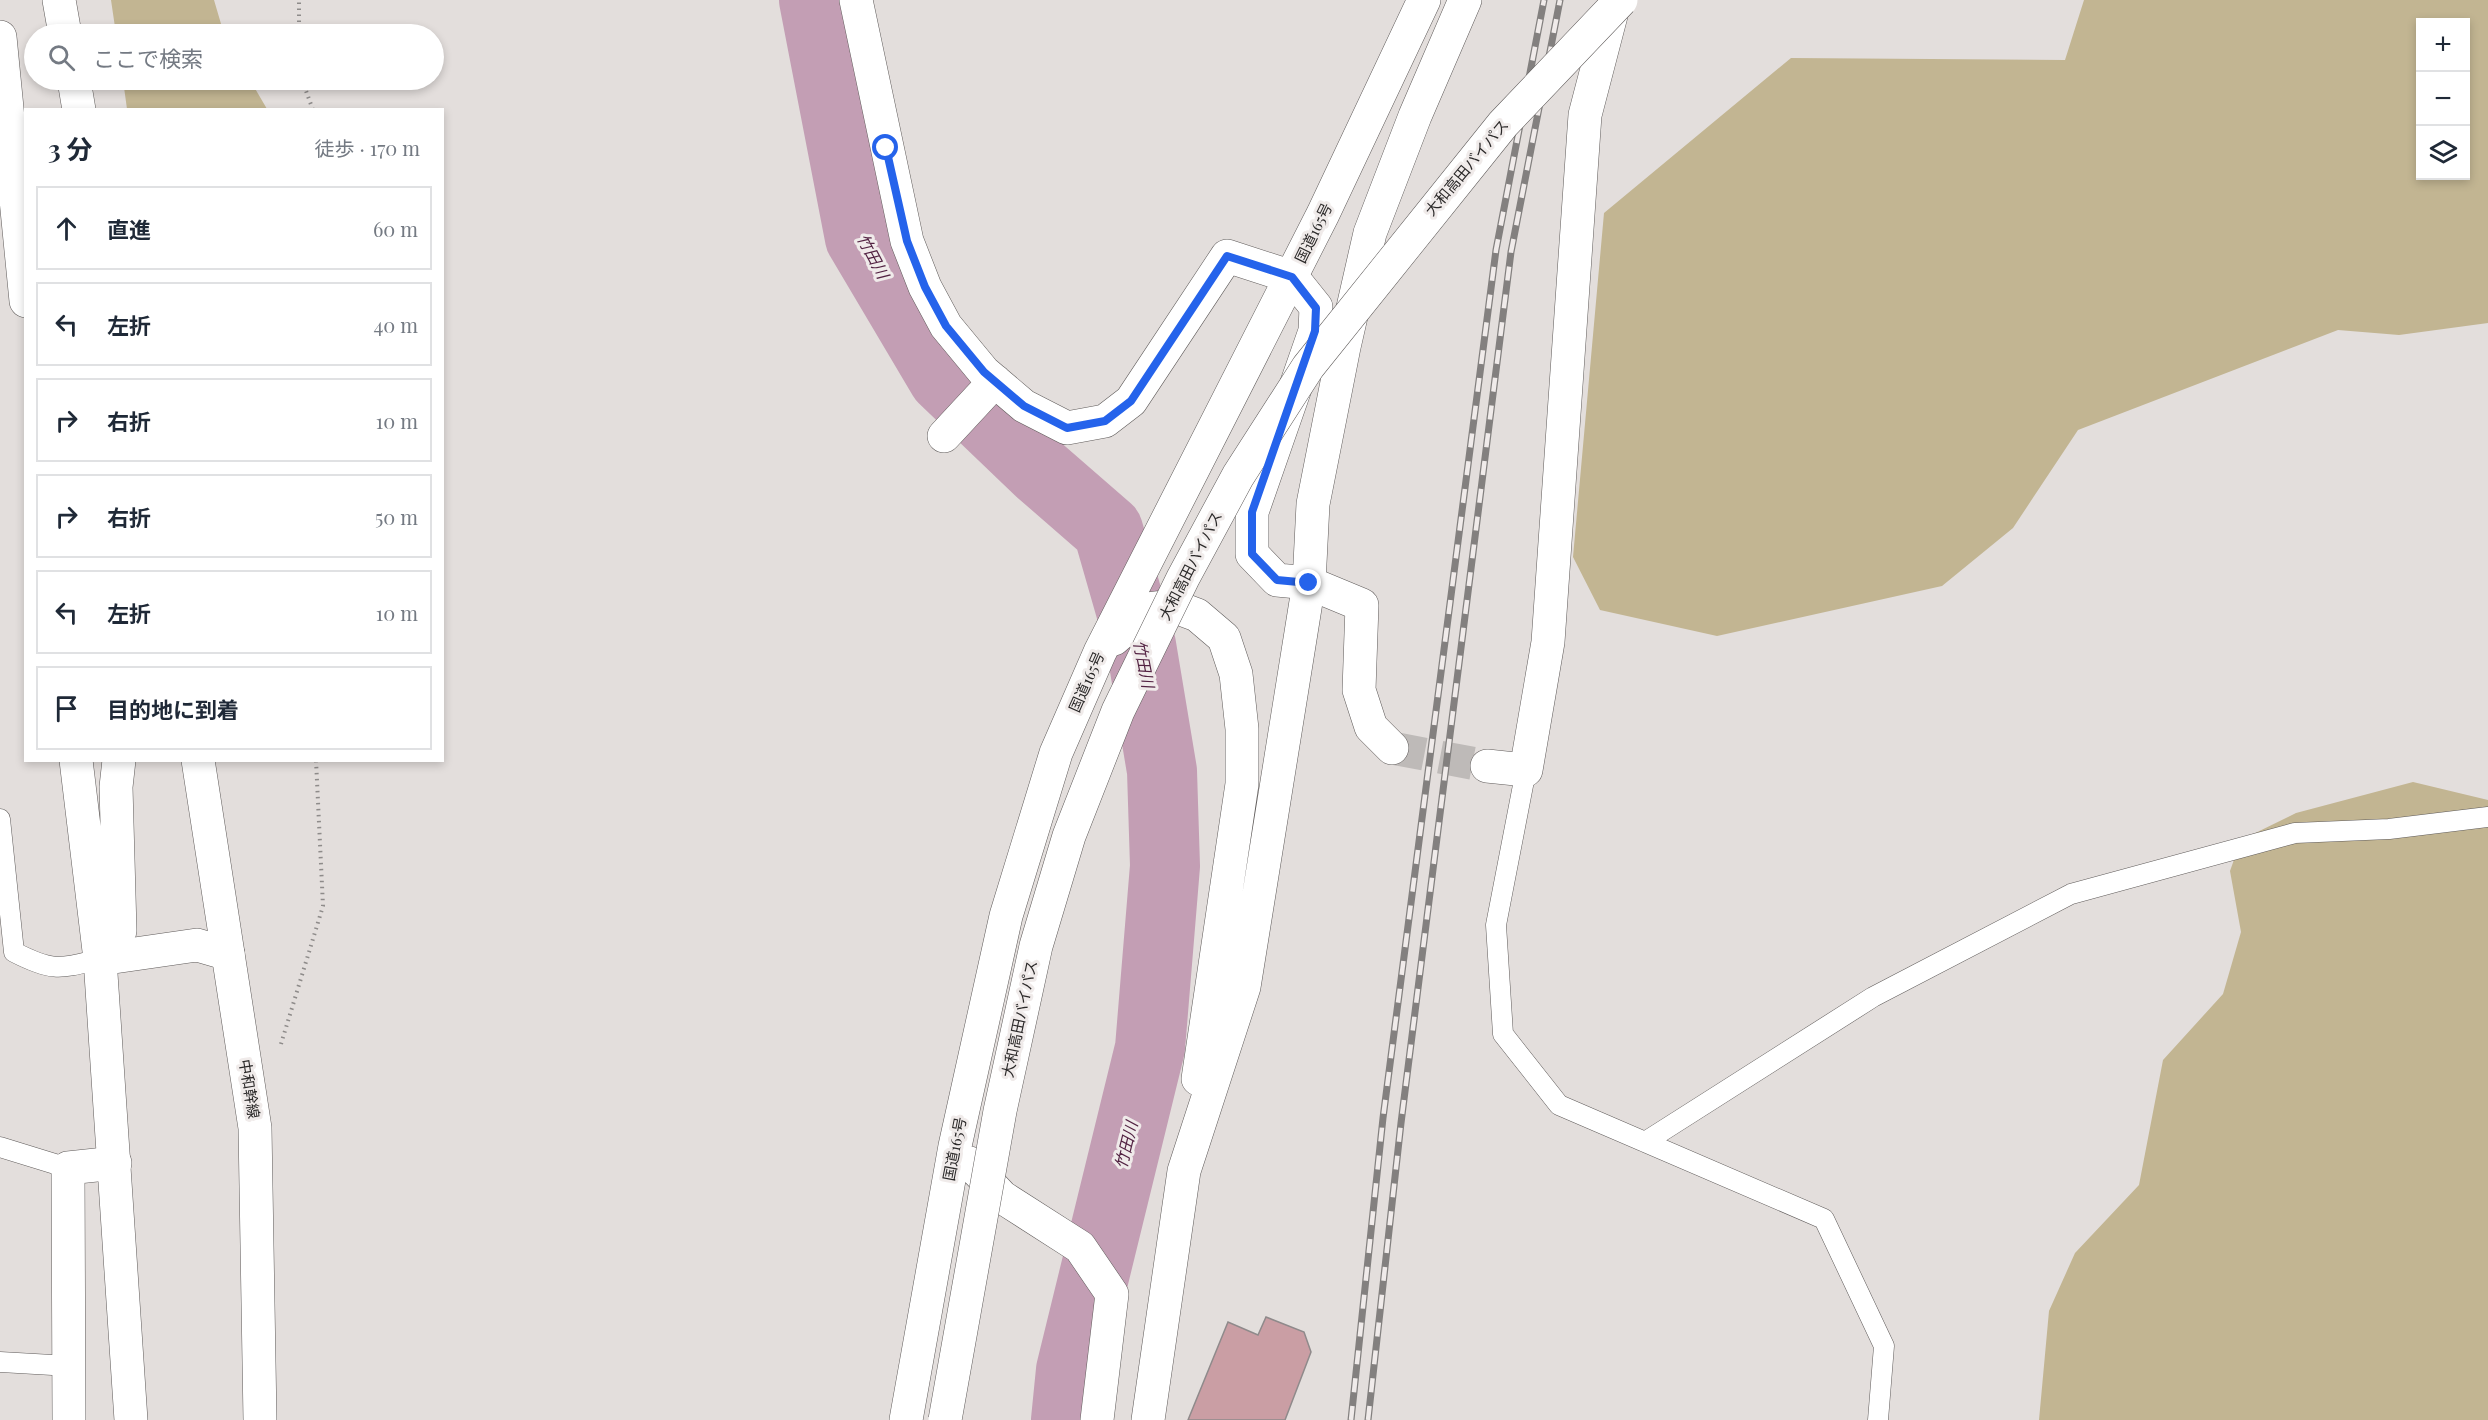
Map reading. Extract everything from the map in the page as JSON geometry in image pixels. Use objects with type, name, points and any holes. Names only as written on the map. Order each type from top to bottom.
[{"type":"main road","points":[[59,0],[63,24]]},
{"type":"main road","points":[[856,0],[907,241],[925,287],[946,326],[994,381],[1024,406],[1067,428],[1105,421],[1131,401],[1227,256],[1292,277],[1316,308],[1315,331],[1252,512],[1252,554],[1277,580],[1309,583],[1362,605],[1359,690],[1371,727],[1392,748]]},
{"type":"main road","name":"国道165号","points":[[906,1420],[955,1146],[1006,916],[1056,753],[1100,652],[1292,277],[1424,0]]},
{"type":"main road","points":[[1184,1171],[1244,987],[1309,583],[1313,504],[1370,233],[1415,116],[1465,0]]},
{"type":"main road","points":[[1487,766],[1526,770],[1548,642],[1585,115],[1615,0]]},
{"type":"main road","name":"大和高田バイパス","points":[[945,1420],[1000,1111],[1036,946],[1069,836],[1118,711],[1183,578],[1238,476],[1308,367],[1503,124],[1621,0]]},
{"type":"main road","points":[[0,37],[24,281]]},
{"type":"main road","points":[[76,90],[79,108]]},
{"type":"main road","points":[[944,436],[994,381]]},
{"type":"main road","points":[[1100,652],[1148,609],[1173,606],[1197,615],[1224,638],[1236,674],[1242,729],[1242,784],[1148,1420]]},
{"type":"main road","points":[[76,762],[100,959],[131,1420]]},
{"type":"main road","points":[[100,959],[120,931],[116,787],[118,762]]},
{"type":"main road","name":"中和幹線","points":[[198,762],[255,1128],[260,1420]]},
{"type":"main road","points":[[100,959],[197,945],[228,954]]},
{"type":"main road","points":[[955,1146],[1002,1197],[1080,1247],[1112,1294],[1096,1420]]},
{"type":"main road","points":[[69,1420],[68,1168],[115,1163]]},
{"type":"lane","points":[[1526,770],[1496,925],[1503,1034],[1559,1105],[1824,1219],[1884,1346],[1878,1420]]},
{"type":"lane","points":[[1645,1142],[1873,997],[2071,894],[2295,834],[2389,829],[2488,817]]},
{"type":"lane","points":[[0,819],[14,952],[43,967],[69,967],[100,959]]},
{"type":"lane","points":[[0,1147],[68,1168]]},
{"type":"lane","points":[[0,1362],[70,1366]]},
{"type":"path","points":[[299,0],[299,24]]},
{"type":"path","points":[[306,90],[312,108]]},
{"type":"path","points":[[279,1050],[324,906],[316,762]]},
{"type":"shaded area","points":[[111,0],[214,0],[221,24],[115,24]]},
{"type":"shaded area","points":[[2084,0],[2488,0],[2488,323],[2399,335],[2338,330],[2078,430],[2013,528],[1942,586],[1717,636],[1600,610],[1573,557],[1604,213],[1791,58],[2065,60]]},
{"type":"shaded area","points":[[124,90],[256,90],[266,108],[127,108]]},
{"type":"shaded area","points":[[2413,782],[2488,800],[2488,1420],[2039,1420],[2049,1311],[2075,1253],[2139,1185],[2163,1060],[2223,994],[2241,932],[2230,871],[2241,840],[2296,813]]},
{"type":"building","points":[[1266,1317],[1304,1332],[1311,1352],[1285,1420],[1188,1420],[1228,1322],[1258,1335]]},
{"type":"waterway","name":"竹田川","points":[[814,0],[860,238],[943,378],[1039,470],[1108,530],[1141,645],[1162,771],[1165,866],[1150,1048],[1071,1370],[1066,1420]]},
{"type":"tunnel","points":[[1392,748],[1487,766]]},
{"type":"railway","points":[[1351,1420],[1383,1118],[1496,250],[1544,0]]},
{"type":"railway","points":[[1368,1420],[1401,1123],[1511,252],[1560,0]]},
{"type":"route","points":[[886,148],[907,241],[925,287],[946,326],[984,372],[1024,406],[1067,428],[1105,421],[1131,401],[1227,256],[1292,277],[1316,308],[1315,331],[1252,512],[1252,554],[1277,580],[1309,583]]}]
